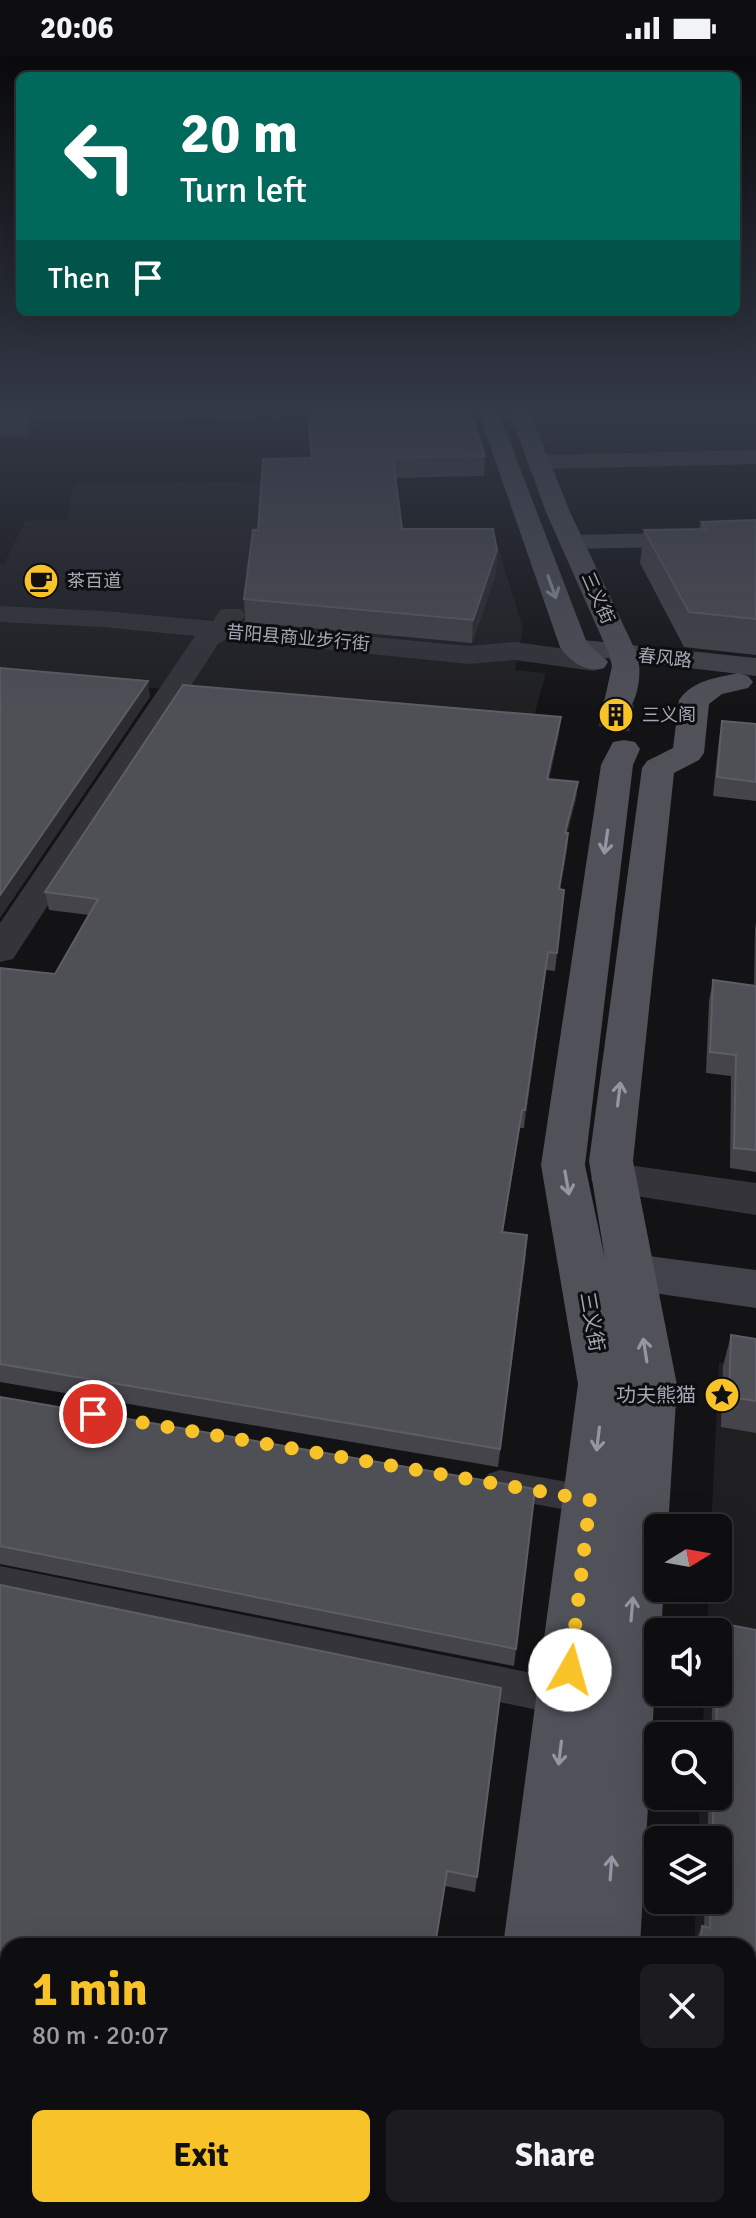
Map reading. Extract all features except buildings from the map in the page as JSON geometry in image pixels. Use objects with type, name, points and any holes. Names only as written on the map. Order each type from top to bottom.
[{"type":"main road","name":"三义街","points":[[523,509],[584,655]]},
{"type":"main road","name":"三义街","points":[[559,509],[624,660],[629,737],[611,1161],[651,1385],[606,1938]]},
{"type":"main road","points":[[572,542],[756,538]]},
{"type":"main road","name":"春风路","points":[[584,655],[750,678]]},
{"type":"main road","points":[[629,737],[688,753],[694,700],[713,687],[750,678]]},
{"type":"main road","name":"三义街","points":[[539,1938],[604,1384],[563,1165],[617,765],[629,737]]},
{"type":"main road","points":[[633,1272],[756,1289]]},
{"type":"street","points":[[0,589],[181,600]]},
{"type":"street","name":"昔阳县商业步行街","points":[[0,614],[103,619],[230,611],[469,655],[515,651],[584,655]]},
{"type":"street","points":[[0,951],[208,638],[230,611]]},
{"type":"street","points":[[467,628],[584,655]]},
{"type":"street","points":[[614,1179],[756,1199]]},
{"type":"lane","points":[[466,1478],[590,1500]]},
{"type":"lane","points":[[0,1582],[567,1698]]},
{"type":"shaded area","points":[[69,509],[258,509],[255,545],[497,544],[523,628],[515,670],[546,673],[532,724],[375,707],[0,675],[0,564],[4,564],[25,521],[67,519]]},
{"type":"shaded area","points":[[719,1362],[756,1368],[756,1938],[694,1938],[695,1914],[732,1914],[732,1826],[699,1826],[699,1810],[732,1810],[732,1722],[703,1722],[704,1706],[732,1706],[732,1618],[708,1618],[708,1602],[732,1602],[732,1514],[712,1514]]},
{"type":"tunnel","points":[[614,729],[619,702]]},
{"type":"place","name":"茶百道","points":[[41,581]]},
{"type":"place","name":"三义阁","points":[[616,715]]},
{"type":"place","name":"功夫熊猫","points":[[722,1395]]},
{"type":"route","points":[[93,1414],[590,1500],[570,1670]]}]
